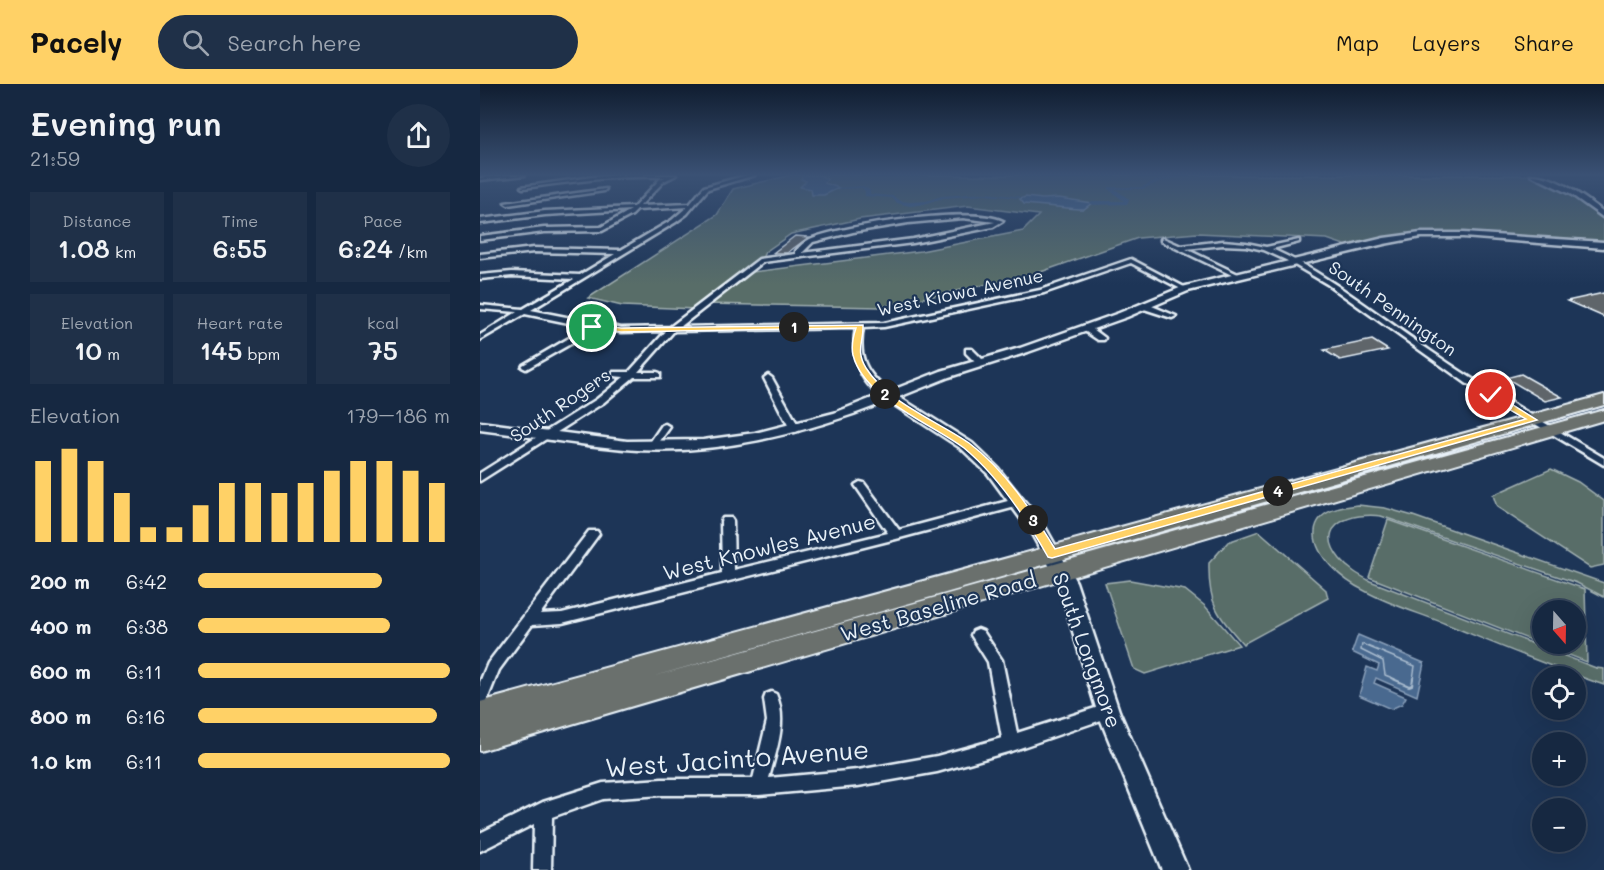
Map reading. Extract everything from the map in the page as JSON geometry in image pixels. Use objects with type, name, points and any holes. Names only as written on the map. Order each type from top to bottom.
[{"type":"main road","name":"West Baseline Road","points":[[1542,425],[1604,400]]},
{"type":"main road","name":"West Baseline Road","points":[[480,714],[1056,562],[1542,425],[1604,414]]},
{"type":"main road","name":"West Baseline Road","points":[[480,738],[1056,562]]},
{"type":"street","points":[[480,221],[574,212]]},
{"type":"street","points":[[480,238],[544,230],[602,229],[631,212]]},
{"type":"street","points":[[480,338],[674,221],[684,212]]},
{"type":"street","name":"South Rogers","points":[[480,478],[600,400],[630,375],[672,329],[761,260],[845,249],[950,234],[993,225],[1000,221],[971,216],[863,229],[813,240],[799,251],[799,255]]},
{"type":"street","points":[[936,219],[950,234]]},
{"type":"street","points":[[838,234],[845,249]]},
{"type":"street","points":[[480,426],[548,434],[610,445],[703,444],[795,429],[839,416],[945,374],[1086,328],[1185,289],[1393,239],[1431,235],[1475,235],[1604,244]]},
{"type":"street","points":[[1162,240],[1236,275]]},
{"type":"street","points":[[1266,249],[1297,241]]},
{"type":"street","name":"South Pennington","points":[[1180,248],[1210,244],[1248,246],[1266,249],[1292,262],[1335,284],[1430,356],[1604,462]]},
{"type":"street","points":[[480,256],[534,250],[621,252]]},
{"type":"street","name":"West Kiowa Avenue","points":[[480,307],[525,310],[594,327],[621,330],[860,326],[914,320],[1042,292],[1131,261],[1185,289]]},
{"type":"street","points":[[480,277],[512,274],[581,277]]},
{"type":"street","points":[[1144,306],[1172,316]]},
{"type":"street","name":"South Longmore","points":[[860,326],[856,341],[856,355],[873,383],[890,397],[967,446],[993,471],[1036,526],[1056,562],[1078,612],[1108,711],[1175,870]]},
{"type":"street","points":[[526,367],[594,327]]},
{"type":"street","points":[[1086,328],[1101,338]]},
{"type":"street","points":[[969,351],[981,363]]},
{"type":"street","points":[[616,374],[657,375]]},
{"type":"street","points":[[768,378],[795,429]]},
{"type":"street","points":[[652,446],[665,427]]},
{"type":"street","points":[[860,485],[896,535]]},
{"type":"street","name":"West Knowles Avenue","points":[[527,620],[562,618],[1019,502]]},
{"type":"street","points":[[727,521],[728,576]]},
{"type":"street","points":[[480,700],[493,667],[593,534]]},
{"type":"street","points":[[978,635],[994,660],[1011,743]]},
{"type":"street","points":[[759,787],[775,721],[771,699]]},
{"type":"street","name":"West Jacinto Avenue","points":[[480,842],[543,811],[603,791],[662,787],[759,787],[858,778],[937,764],[1011,743],[1108,711]]},
{"type":"street","points":[[542,870],[543,811]]},
{"type":"green space","points":[[719,212],[921,212],[860,219],[791,234],[765,252],[761,260],[744,273],[921,251],[1023,231],[1039,215],[1013,212],[1593,212],[1604,220],[1604,243],[1462,233],[1394,236],[1347,246],[1327,239],[1197,233],[1138,238],[1035,274],[882,307],[704,304],[696,309],[622,306],[588,298]]},
{"type":"green space","points":[[1551,469],[1578,482],[1604,501],[1604,565],[1590,568],[1497,507],[1493,495]]},
{"type":"green space","points":[[1358,505],[1385,508],[1604,583],[1604,597],[1577,583],[1381,516],[1359,516],[1349,519],[1334,529],[1331,537],[1333,547],[1343,563],[1370,581],[1532,643],[1532,654],[1560,654],[1604,669],[1604,685],[1586,678],[1586,666],[1552,666],[1394,605],[1357,587],[1331,567],[1319,550],[1316,540],[1315,531],[1320,518],[1337,509]]},
{"type":"green space","points":[[1388,520],[1585,589],[1585,600],[1532,600],[1532,641],[1369,577]]},
{"type":"green space","points":[[1259,531],[1326,590],[1328,598],[1243,644],[1221,616],[1212,599],[1209,563],[1228,542]]},
{"type":"green space","points":[[1130,580],[1185,590],[1205,606],[1239,645],[1145,674],[1134,669],[1105,583]]},
{"type":"green space","points":[[1586,626],[1587,662],[1566,654],[1586,654]]},
{"type":"water","points":[[1358,635],[1424,663],[1417,696],[1376,678],[1374,683],[1406,697],[1402,704],[1391,709],[1359,695],[1367,667],[1377,671],[1379,665],[1352,652]]},
{"type":"building","points":[[795,236],[809,237],[787,253],[773,253]]},
{"type":"building","points":[[1604,293],[1604,317],[1567,301]]},
{"type":"building","points":[[1372,340],[1388,350],[1340,360],[1324,350]]},
{"type":"building","points":[[1521,374],[1562,397],[1545,401],[1506,378]]},
{"type":"route","points":[[592,327],[621,330],[860,326],[856,341],[856,355],[873,383],[890,397],[967,446],[993,471],[1019,502],[1052,554],[1533,420],[1491,395]]}]
